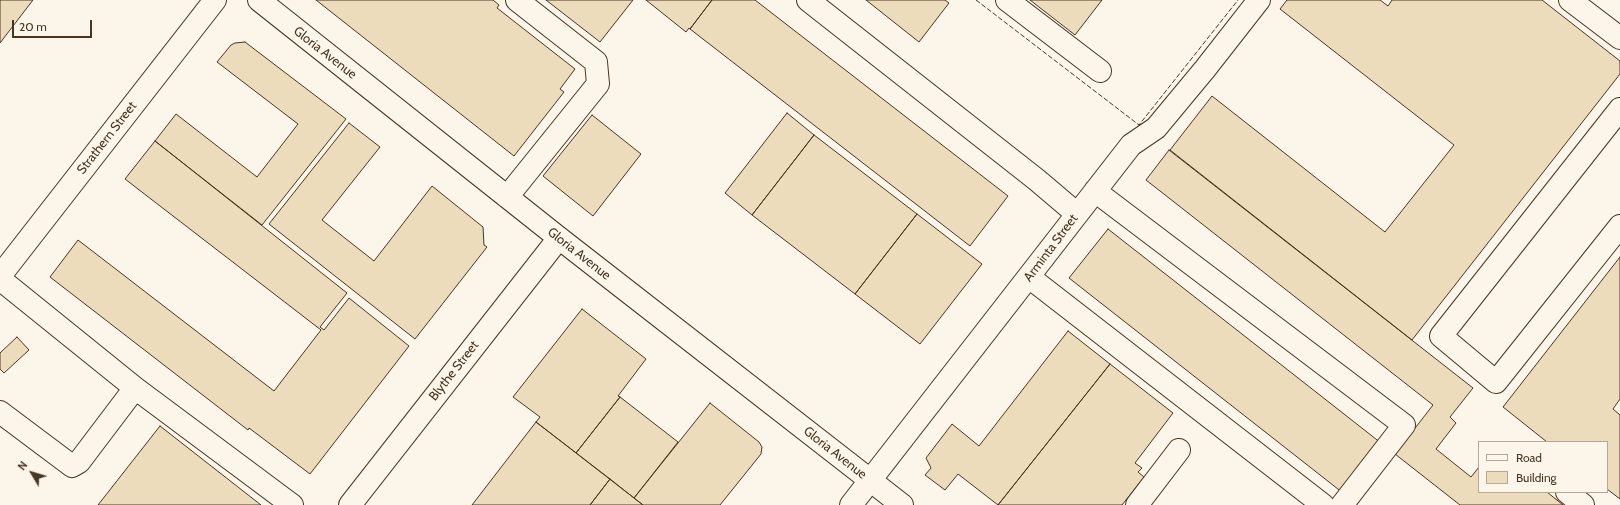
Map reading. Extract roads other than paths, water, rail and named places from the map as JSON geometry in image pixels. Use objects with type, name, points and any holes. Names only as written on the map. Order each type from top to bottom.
[{"type":"street","name":"Strathern Street","points":[[0,278],[215,0]]},
{"type":"street","name":"Gloria Avenue","points":[[259,0],[559,238],[902,505]]},
{"type":"street","points":[[507,197],[598,84],[596,62],[517,0]]},
{"type":"street","points":[[808,0],[1078,214]]},
{"type":"street","points":[[1007,0],[1100,71]]},
{"type":"street","name":"Arminta Street","points":[[851,505],[1131,145],[1156,128],[1259,0]]},
{"type":"street","points":[[1570,0],[1620,38]]},
{"type":"street","points":[[1620,109],[1442,336],[1496,382],[1620,226]]},
{"type":"street","points":[[1095,191],[1404,425],[1342,505]]},
{"type":"street","name":"Blythe Street","points":[[350,505],[559,238]]},
{"type":"street","points":[[1029,277],[1323,505]]},
{"type":"street","points":[[0,278],[135,388],[292,505]]},
{"type":"street","points":[[0,412],[72,466],[78,462],[135,388]]},
{"type":"street","points":[[1137,505],[1179,450]]},
{"type":"street","points":[[1568,493],[1583,505]]}]
